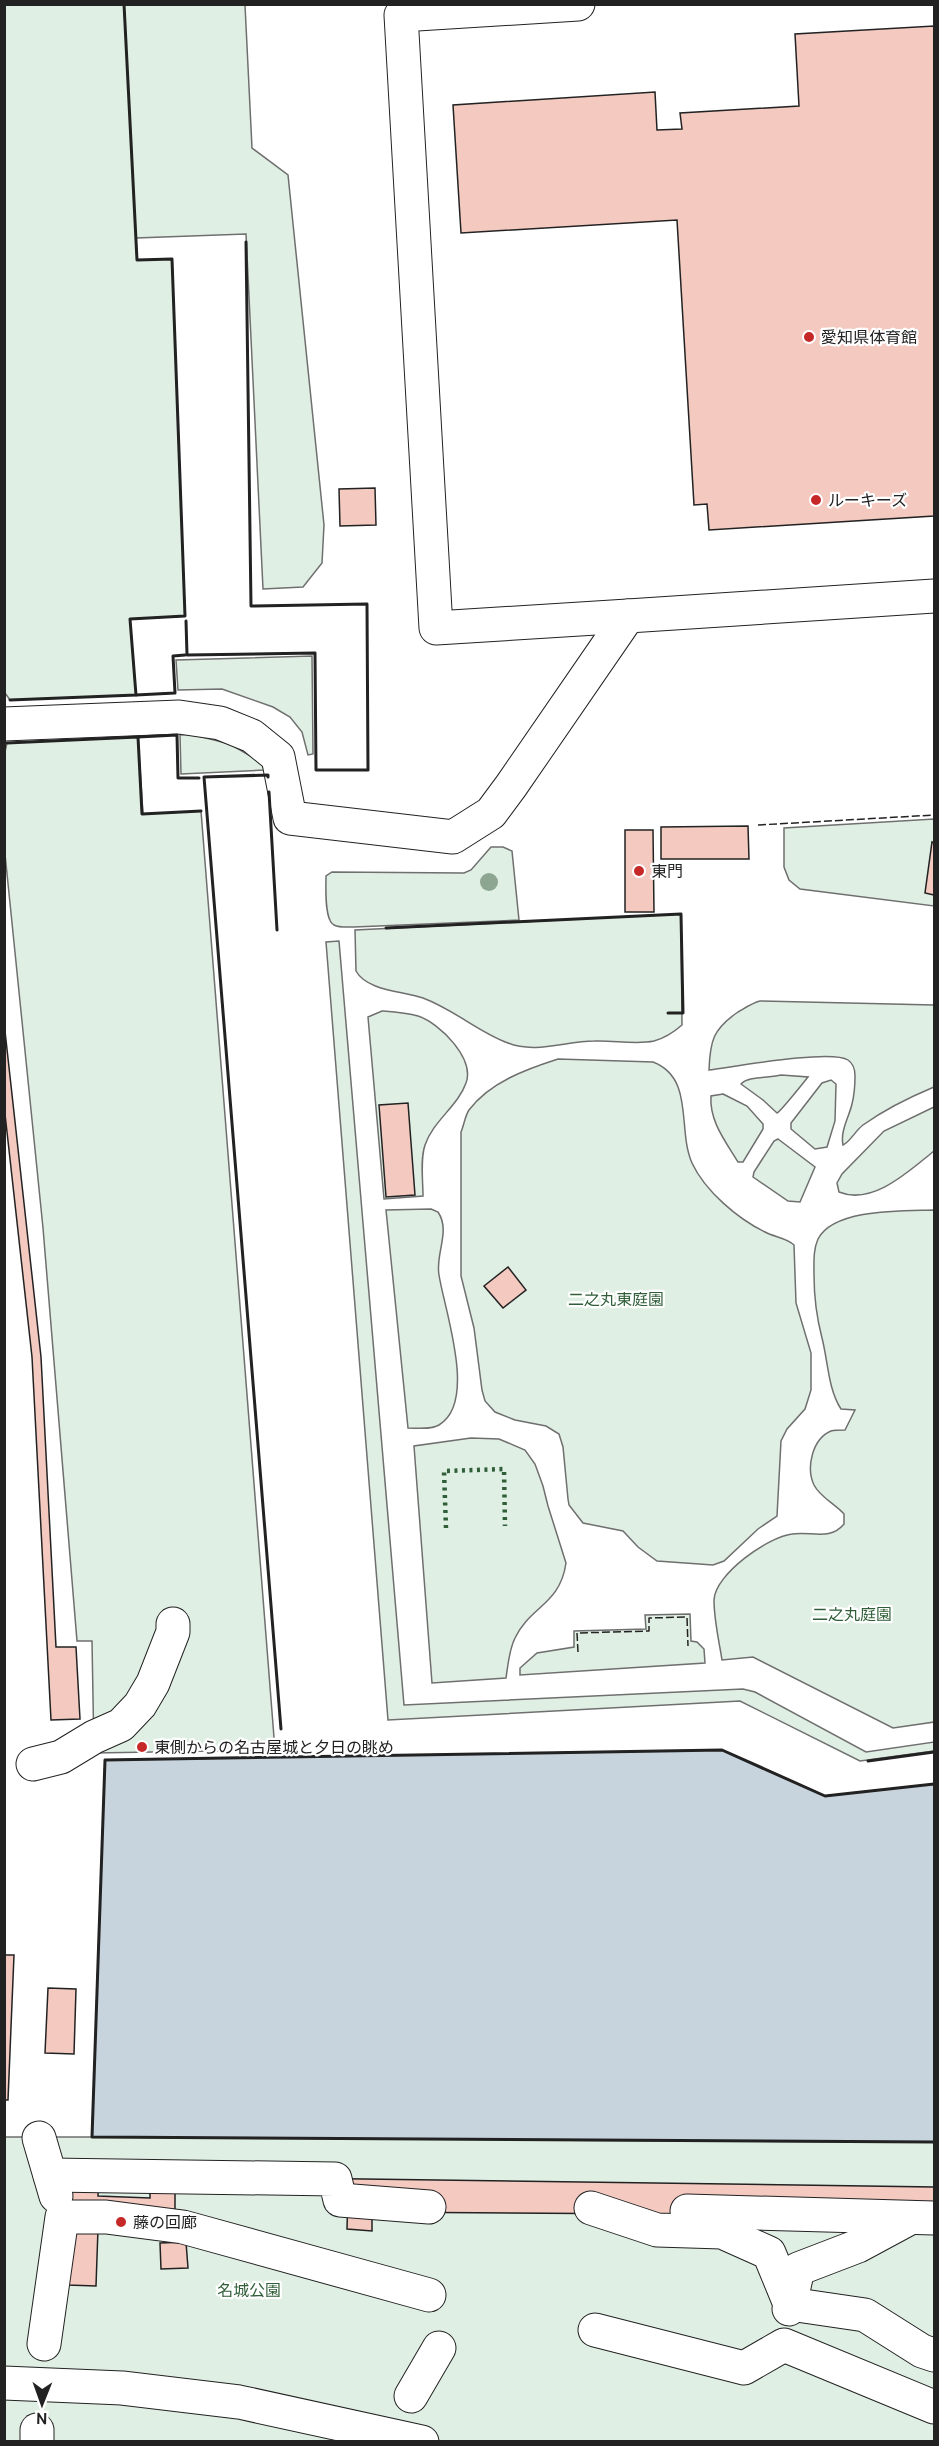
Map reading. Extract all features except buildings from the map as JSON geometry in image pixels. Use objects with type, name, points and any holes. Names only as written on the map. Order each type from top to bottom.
[{"type":"street","points":[[578,4],[401,15],[436,628],[934,596]]},
{"type":"street","points":[[4,724],[179,717],[220,723],[252,735],[278,757],[290,818],[453,837],[491,813],[512,786],[628,616]]},
{"type":"street","points":[[33,1764],[61,1757],[94,1737],[121,1725],[140,1705],[153,1683],[173,1632],[173,1623]]},
{"type":"street","points":[[39,2138],[62,2217],[44,2344]]},
{"type":"street","points":[[50,2175],[335,2179],[340,2200],[429,2207]]},
{"type":"street","points":[[790,2304],[769,2253],[722,2232],[657,2230],[591,2208],[923,2217]]},
{"type":"street","points":[[62,2217],[106,2217],[183,2227],[429,2295]]},
{"type":"street","points":[[784,2345],[798,2269],[858,2246],[923,2217]]},
{"type":"street","points":[[790,2304],[865,2315],[922,2351],[934,2355]]},
{"type":"street","points":[[595,2330],[744,2368],[784,2345]]},
{"type":"street","points":[[784,2345],[934,2407]]},
{"type":"street","points":[[411,2396],[439,2348]]},
{"type":"street","points":[[4,2383],[122,2388],[239,2402],[392,2433],[422,2442]]},
{"type":"green space","points":[[4,5],[245,5],[252,148],[288,175],[324,525],[322,563],[303,587],[263,589],[246,234],[136,238],[137,260],[172,259],[185,616],[130,619],[136,695],[10,700],[5,693]]},
{"type":"green space","points":[[312,656],[313,754],[308,755],[302,732],[290,717],[273,707],[222,689],[178,690],[176,660]]},
{"type":"green space","points":[[190,734],[230,744],[262,763],[264,770],[181,774],[180,735]]},
{"type":"green space","points":[[138,737],[143,814],[201,811],[275,1750],[94,1753],[92,1641],[77,1641],[43,1228],[5,854],[4,756],[7,743]]},
{"type":"green space","points":[[934,819],[934,906],[800,889],[789,880],[784,867],[784,828]]},
{"type":"green space","points":[[491,847],[503,847],[512,851],[519,920],[347,927],[336,926],[331,922],[326,902],[326,876],[332,872],[464,873],[471,870]]},
{"type":"green space","points":[[681,914],[682,1025],[654,1041],[640,1043],[594,1041],[540,1047],[518,1046],[487,1033],[435,1003],[368,983],[356,971],[355,930]]},
{"type":"green space","points":[[339,941],[404,1705],[743,1689],[755,1692],[866,1752],[934,1742],[934,1751],[860,1761],[740,1701],[388,1720],[326,942]]},
{"type":"green space","points":[[760,1001],[934,1005],[934,1087],[871,1119],[843,1145],[845,1124],[852,1104],[855,1083],[854,1067],[848,1060],[822,1056],[709,1070],[710,1051],[718,1030],[738,1012]]},
{"type":"green space","points":[[382,1011],[409,1014],[427,1020],[454,1043],[465,1063],[466,1083],[457,1099],[434,1128],[423,1151],[423,1196],[384,1199],[368,1017]]},
{"type":"green space","name":"二之丸東庭園","points":[[558,1059],[653,1062],[666,1070],[675,1080],[680,1092],[688,1150],[692,1163],[705,1184],[744,1220],[794,1245],[796,1303],[811,1353],[811,1390],[805,1409],[787,1429],[781,1441],[777,1516],[758,1529],[724,1561],[713,1565],[657,1561],[638,1547],[623,1531],[583,1523],[569,1505],[563,1447],[559,1434],[546,1426],[515,1420],[495,1412],[485,1401],[474,1328],[461,1276],[461,1132],[469,1110],[487,1092],[522,1072]]},
{"type":"green space","points":[[781,1075],[808,1077],[777,1113],[741,1084],[754,1078]]},
{"type":"green space","points":[[831,1080],[836,1084],[835,1121],[827,1147],[815,1149],[791,1129],[791,1123],[822,1083]]},
{"type":"green space","points":[[723,1094],[747,1106],[763,1124],[763,1129],[743,1162],[738,1162],[719,1131],[713,1114],[711,1096]]},
{"type":"green space","points":[[934,1107],[934,1151],[902,1176],[878,1190],[852,1195],[839,1192],[837,1183],[842,1174],[884,1131]]},
{"type":"green space","points":[[778,1139],[815,1167],[800,1202],[788,1201],[753,1177],[774,1141]]},
{"type":"green space","points":[[431,1209],[438,1212],[442,1219],[443,1235],[438,1267],[456,1354],[456,1397],[450,1413],[439,1425],[428,1428],[408,1428],[386,1210]]},
{"type":"green space","name":"二之丸庭園","points":[[934,1210],[934,1722],[893,1728],[753,1657],[722,1660],[714,1600],[723,1579],[744,1558],[757,1549],[792,1534],[827,1534],[844,1524],[844,1514],[817,1489],[811,1471],[812,1455],[819,1440],[831,1431],[845,1430],[855,1410],[841,1409],[831,1384],[815,1299],[814,1257],[818,1239],[826,1229],[854,1216],[889,1211]]},
{"type":"green space","points":[[471,1438],[499,1439],[525,1450],[535,1464],[543,1486],[566,1563],[558,1588],[521,1627],[515,1638],[506,1678],[432,1683],[414,1446]]},
{"type":"green space","points":[[690,1614],[691,1641],[697,1642],[704,1649],[705,1663],[520,1675],[520,1668],[537,1653],[574,1647],[574,1631],[646,1629],[645,1615]]},
{"type":"green space","name":"名城公園","points":[[722,1750],[825,1796],[934,1784],[519,2140],[934,2142],[934,2441],[5,2442],[5,2137],[92,2137],[105,1760]]},
{"type":"shaded area","points":[[722,1750],[825,1796],[934,1784],[934,2142],[92,2137],[105,1760]]},
{"type":"hedge","points":[[446,1528],[444,1471],[504,1469],[505,1526]]},
{"type":"fence","points":[[758,825],[934,815]]},
{"type":"fence","points":[[578,1652],[577,1633],[649,1631],[649,1618],[687,1617],[688,1646]]},
{"type":"wall","points":[[10,700],[136,695],[130,619],[185,616],[172,259],[137,260],[124,4]]},
{"type":"wall","points":[[186,621],[187,655],[315,653],[316,770],[368,770],[367,604],[251,606],[246,242]]},
{"type":"wall","points":[[136,695],[175,693],[173,656],[185,655]]},
{"type":"wall","points":[[138,737],[177,735],[178,778],[199,778]]},
{"type":"wall","points":[[7,743],[138,737],[142,814],[201,811]]},
{"type":"wall","points":[[268,777],[268,775],[204,777],[281,1729]]},
{"type":"wall","points":[[269,792],[277,930]]},
{"type":"wall","points":[[386,928],[681,914],[683,1013],[668,1013]]},
{"type":"wall","points":[[934,1784],[825,1796],[722,1750],[105,1760],[92,2137],[934,2142]]},
{"type":"wall","points":[[868,1761],[934,1752]]},
{"type":"place","name":"愛知県体育館","points":[[809,337]]},
{"type":"place","name":"ルーキーズ","points":[[816,500]]},
{"type":"place","name":"東門","points":[[639,871]]},
{"type":"place","name":"東側からの名古屋城と夕日の眺め","points":[[142,1747]]},
{"type":"place","name":"藤の回廊","points":[[121,2222]]}]
